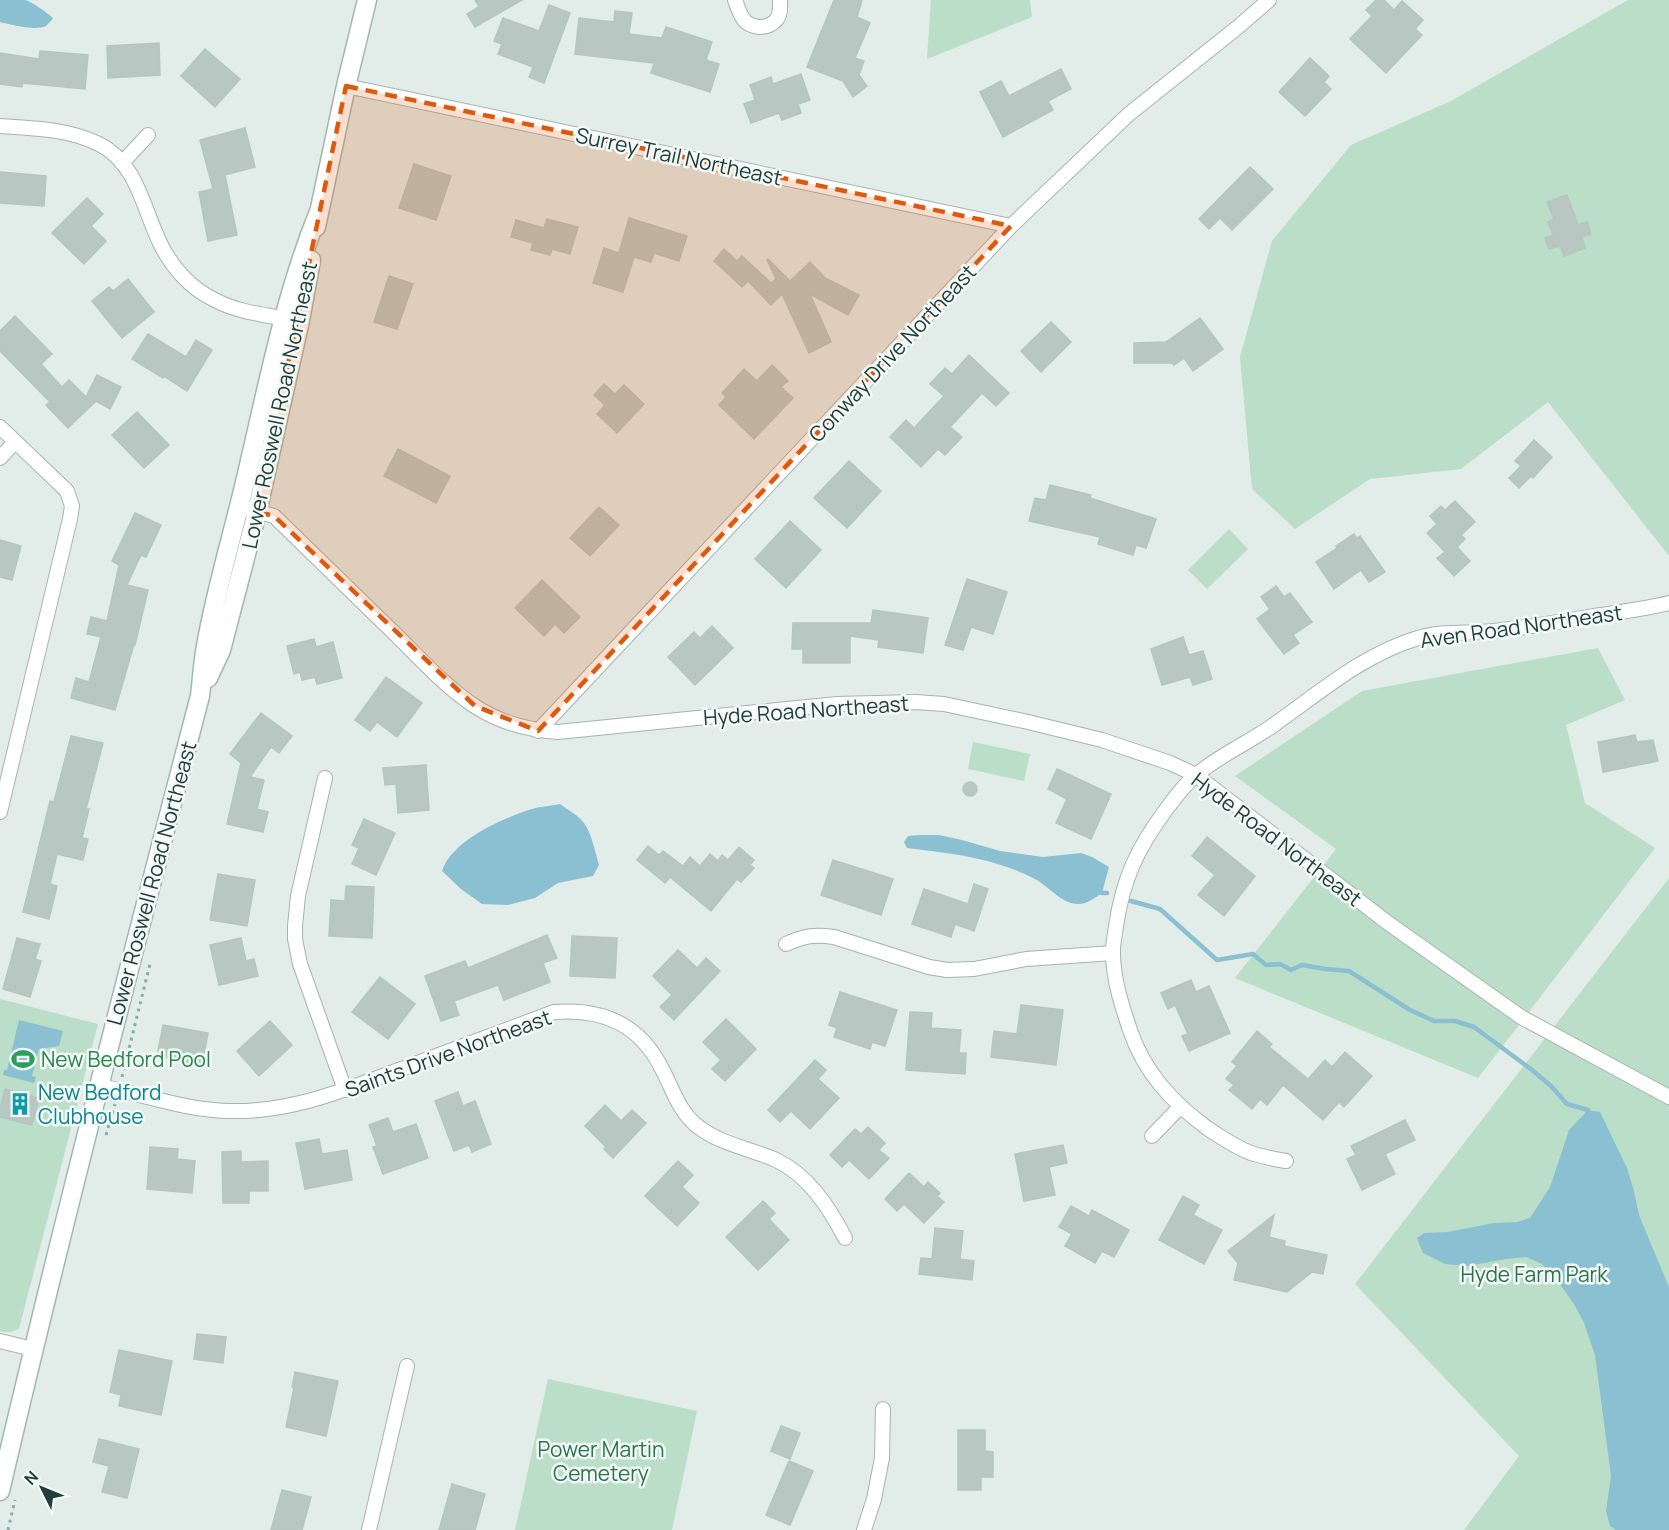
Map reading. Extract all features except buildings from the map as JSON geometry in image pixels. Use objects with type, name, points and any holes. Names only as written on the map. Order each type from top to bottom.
[{"type":"street","name":"Lower Roswell Road Northeast","points":[[0,1491],[99,1086],[200,696],[206,647],[225,558],[292,320],[367,0]]},
{"type":"street","points":[[735,0],[744,21],[754,27],[767,26],[776,20],[780,12],[780,0]]},
{"type":"street","name":"Conway Drive Northeast","points":[[538,731],[1011,226],[1129,114],[1269,0]]},
{"type":"street","name":"Surrey Trail Northeast","points":[[346,86],[1011,226]]},
{"type":"street","points":[[0,126],[50,130],[99,144],[122,163],[131,174],[160,243],[181,274],[198,290],[213,300],[235,308],[292,320]]},
{"type":"street","points":[[122,163],[148,135]]},
{"type":"street","name":"Lower Roswell Road Northeast","points":[[200,696],[221,650],[257,512],[292,320]]},
{"type":"street","points":[[0,427],[67,491],[72,506],[0,812]]},
{"type":"street","points":[[0,458],[15,442]]},
{"type":"street","name":"Hyde Road Northeast","points":[[239,507],[274,516],[441,679],[475,706],[519,727],[558,732],[837,704],[915,702],[954,706],[1028,722],[1102,740],[1170,763],[1196,775],[1388,923],[1521,1017],[1669,1097]]},
{"type":"street","name":"Aven Road Northeast","points":[[1286,1161],[1250,1152],[1225,1140],[1180,1107],[1160,1086],[1132,1036],[1121,1006],[1113,953],[1121,894],[1136,855],[1150,830],[1196,775],[1273,726],[1342,675],[1392,647],[1420,637],[1541,626],[1669,603]]},
{"type":"street","points":[[326,778],[298,896],[295,939],[300,964],[345,1090]]},
{"type":"street","points":[[786,944],[801,937],[819,935],[834,937],[912,962],[947,970],[974,969],[1026,959],[1113,953]]},
{"type":"street","name":"Saints Drive Northeast","points":[[99,1086],[176,1105],[227,1111],[281,1107],[314,1101],[554,1012],[585,1011],[614,1019],[637,1035],[663,1069],[677,1102],[695,1124],[720,1140],[775,1160],[798,1174],[833,1215],[845,1238]]},
{"type":"street","points":[[1152,1136],[1180,1107]]},
{"type":"street","points":[[0,1341],[33,1349]]},
{"type":"street","points":[[369,1530],[407,1366]]},
{"type":"street","points":[[864,1530],[874,1499],[882,1458],[883,1409]]},
{"type":"highlighted area","points":[[346,86],[1011,226],[538,731],[475,706],[274,516],[257,512]]},
{"type":"green space","points":[[931,0],[1030,0],[1032,17],[927,59]]},
{"type":"green space","points":[[1628,0],[1669,0],[1669,556],[1548,402],[1461,469],[1370,479],[1295,529],[1252,489],[1240,357],[1272,241],[1351,145],[1451,101]]},
{"type":"green space","points":[[1229,529],[1248,549],[1207,589],[1188,570]]},
{"type":"green space","points":[[1598,648],[1625,700],[1566,725],[1585,803],[1655,848],[1478,1078],[1235,978],[1336,849],[1235,776],[1362,691]]},
{"type":"green space","points":[[973,742],[1030,754],[1024,781],[968,769]]},
{"type":"green space","name":"Hyde Farm Park","points":[[1669,878],[1669,1530],[1464,1530],[1519,1456],[1355,1284]]},
{"type":"green space","points":[[0,999],[98,1024],[19,1329],[7,1332],[0,1331]]},
{"type":"green space","name":"Power Martin Cemetery","points":[[548,1379],[697,1411],[672,1530],[515,1530]]},
{"type":"water","points":[[0,0],[28,1],[53,18],[46,26],[36,28],[0,22]]},
{"type":"water","points":[[560,804],[582,820],[587,827],[599,865],[593,876],[558,883],[535,898],[508,905],[482,904],[442,871],[456,850],[467,840],[493,824],[535,808]]},
{"type":"water","points":[[939,835],[1000,851],[1043,857],[1081,853],[1109,867],[1102,893],[1087,902],[1071,903],[1018,871],[955,854],[907,848],[904,842],[908,836]]},
{"type":"water","name":"New Bedford Pool","points":[[19,1020],[63,1031],[59,1046],[39,1049],[32,1076],[36,1077],[34,1083],[3,1075],[4,1070],[7,1070]]},
{"type":"water","points":[[1588,1110],[1600,1112],[1627,1168],[1639,1215],[1669,1287],[1669,1530],[1616,1530],[1610,1526],[1606,1511],[1611,1476],[1595,1355],[1584,1323],[1559,1283],[1542,1264],[1526,1257],[1468,1266],[1445,1264],[1423,1253],[1417,1238],[1424,1233],[1448,1232],[1530,1218],[1550,1187],[1569,1130]]},
{"type":"waterway","points":[[1102,893],[1107,893]]},
{"type":"waterway","points":[[1131,901],[1160,909],[1217,960],[1253,954],[1266,965],[1280,964],[1291,970],[1302,965],[1349,971],[1410,1010],[1434,1021],[1455,1021],[1474,1027],[1532,1070],[1567,1104],[1588,1110]]},
{"type":"place","name":"New Bedford Pool","points":[[23,1059]]},
{"type":"place","name":"New Bedford Clubhouse","points":[[20,1104]]}]
